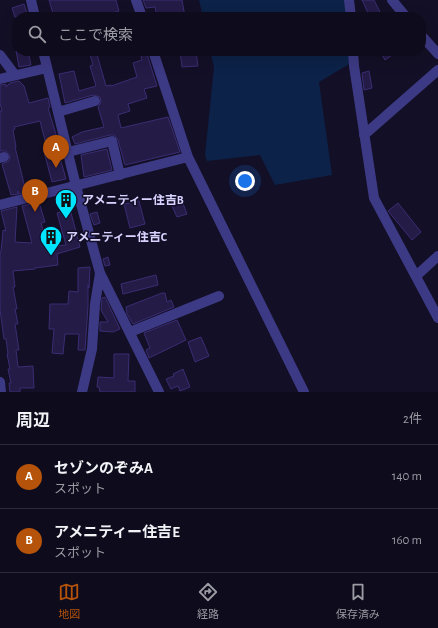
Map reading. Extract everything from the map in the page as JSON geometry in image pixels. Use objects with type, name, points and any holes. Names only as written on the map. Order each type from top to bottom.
[{"type":"street","points":[[31,0],[34,12]]},
{"type":"street","points":[[136,0],[140,12]]},
{"type":"street","points":[[349,0],[350,12]]},
{"type":"street","points":[[392,0],[402,12]]},
{"type":"street","points":[[426,41],[438,54]]},
{"type":"street","points":[[0,55],[15,75]]},
{"type":"street","points":[[44,56],[76,186],[100,273],[159,392]]},
{"type":"street","points":[[155,56],[188,157],[304,392]]},
{"type":"street","points":[[354,56],[374,198],[438,318]]},
{"type":"street","points":[[0,79],[47,68]]},
{"type":"street","points":[[364,135],[438,70]]},
{"type":"street","points":[[58,112],[95,101]]},
{"type":"street","points":[[68,152],[112,141],[120,175]]},
{"type":"street","points":[[0,205],[188,157]]},
{"type":"street","points":[[416,276],[438,256]]},
{"type":"street","points":[[82,392],[92,349],[94,304],[100,273]]},
{"type":"street","points":[[130,332],[219,296]]},
{"type":"street","points":[[0,382],[2,392]]},
{"type":"water","points":[[199,0],[346,0],[347,12],[202,12]]},
{"type":"water","points":[[211,56],[351,56],[351,63],[319,82],[332,175],[275,185],[260,155],[207,161],[205,155],[214,67]]},
{"type":"building","points":[[49,0],[116,0],[119,11],[115,12],[53,12]]},
{"type":"building","points":[[143,0],[182,0],[184,12],[156,12],[155,7],[146,8]]},
{"type":"building","points":[[362,0],[374,0],[380,12],[368,12]]},
{"type":"building","points":[[24,4],[26,12],[13,12],[12,8]]},
{"type":"building","points":[[17,56],[29,56],[31,65],[19,67]]},
{"type":"building","points":[[90,56],[97,56],[106,86],[111,86],[137,77],[133,63],[142,60],[141,56],[148,56],[157,86],[144,89],[147,98],[128,104],[130,111],[118,115],[121,128],[168,117],[180,152],[125,165],[118,140],[114,135],[75,144],[72,137],[82,132],[104,127],[98,107],[101,102],[100,97],[93,95],[65,103],[59,74],[74,71],[79,91],[96,86],[90,66],[93,65]]},
{"type":"building","points":[[181,56],[197,56],[198,66],[182,67]]},
{"type":"building","points":[[383,56],[391,56],[385,60]]},
{"type":"building","points":[[369,71],[372,88],[364,90],[362,73]]},
{"type":"building","points":[[19,81],[24,86],[29,103],[48,98],[50,107],[48,108],[58,141],[46,144],[40,121],[14,127],[15,147],[26,192],[11,195],[2,164],[9,161],[10,156],[6,151],[0,151],[0,111],[2,111],[0,103],[0,85],[6,84],[6,87],[10,83]]},
{"type":"building","points":[[52,145],[56,155],[59,154],[66,179],[52,182],[43,148]]},
{"type":"building","points":[[107,149],[112,170],[84,177],[81,155]]},
{"type":"building","points":[[139,201],[145,224],[130,228],[124,204]]},
{"type":"building","points":[[182,201],[187,214],[177,217],[172,206]]},
{"type":"building","points":[[39,202],[45,222],[41,223],[48,247],[66,245],[57,213],[70,209],[80,247],[57,254],[58,265],[13,271],[15,287],[13,287],[17,309],[15,309],[18,324],[15,324],[19,350],[16,350],[18,367],[33,366],[34,388],[20,388],[20,392],[10,392],[9,383],[11,383],[8,369],[10,369],[0,310],[0,252],[3,230],[6,231],[1,211],[17,207],[15,242],[32,243],[22,206]]},
{"type":"building","points":[[398,203],[421,232],[412,240],[388,211]]},
{"type":"building","points":[[97,212],[100,223],[94,225],[90,214]]},
{"type":"building","points":[[108,257],[110,265],[105,266],[103,259]]},
{"type":"building","points":[[90,267],[85,350],[78,350],[79,334],[65,334],[63,354],[52,353],[54,329],[49,329],[50,304],[68,304],[69,291],[78,292],[78,268]]},
{"type":"building","points":[[156,275],[158,285],[123,294],[121,284]]},
{"type":"building","points":[[165,293],[167,302],[171,300],[174,307],[133,324],[127,314],[126,307]]},
{"type":"building","points":[[105,297],[120,329],[113,332],[100,331],[100,322],[108,322],[101,310],[102,298]]},
{"type":"building","points":[[177,320],[186,340],[149,358],[146,350],[150,348],[144,333]]},
{"type":"building","points":[[201,337],[209,356],[195,362],[188,342]]},
{"type":"building","points":[[114,354],[129,354],[128,381],[135,381],[135,392],[100,392],[99,387],[97,387],[98,377],[114,378]]},
{"type":"building","points":[[183,369],[190,387],[180,391],[178,386],[171,389],[166,379],[174,376],[173,374]]},
{"type":"place","name":"セゾンのぞみA","points":[[56,168]]},
{"type":"place","name":"アメニティー住吉E","points":[[35,212]]},
{"type":"place","name":"アメニティー住吉B","points":[[66,220]]},
{"type":"place","name":"アメニティー住吉C","points":[[51,256]]}]
